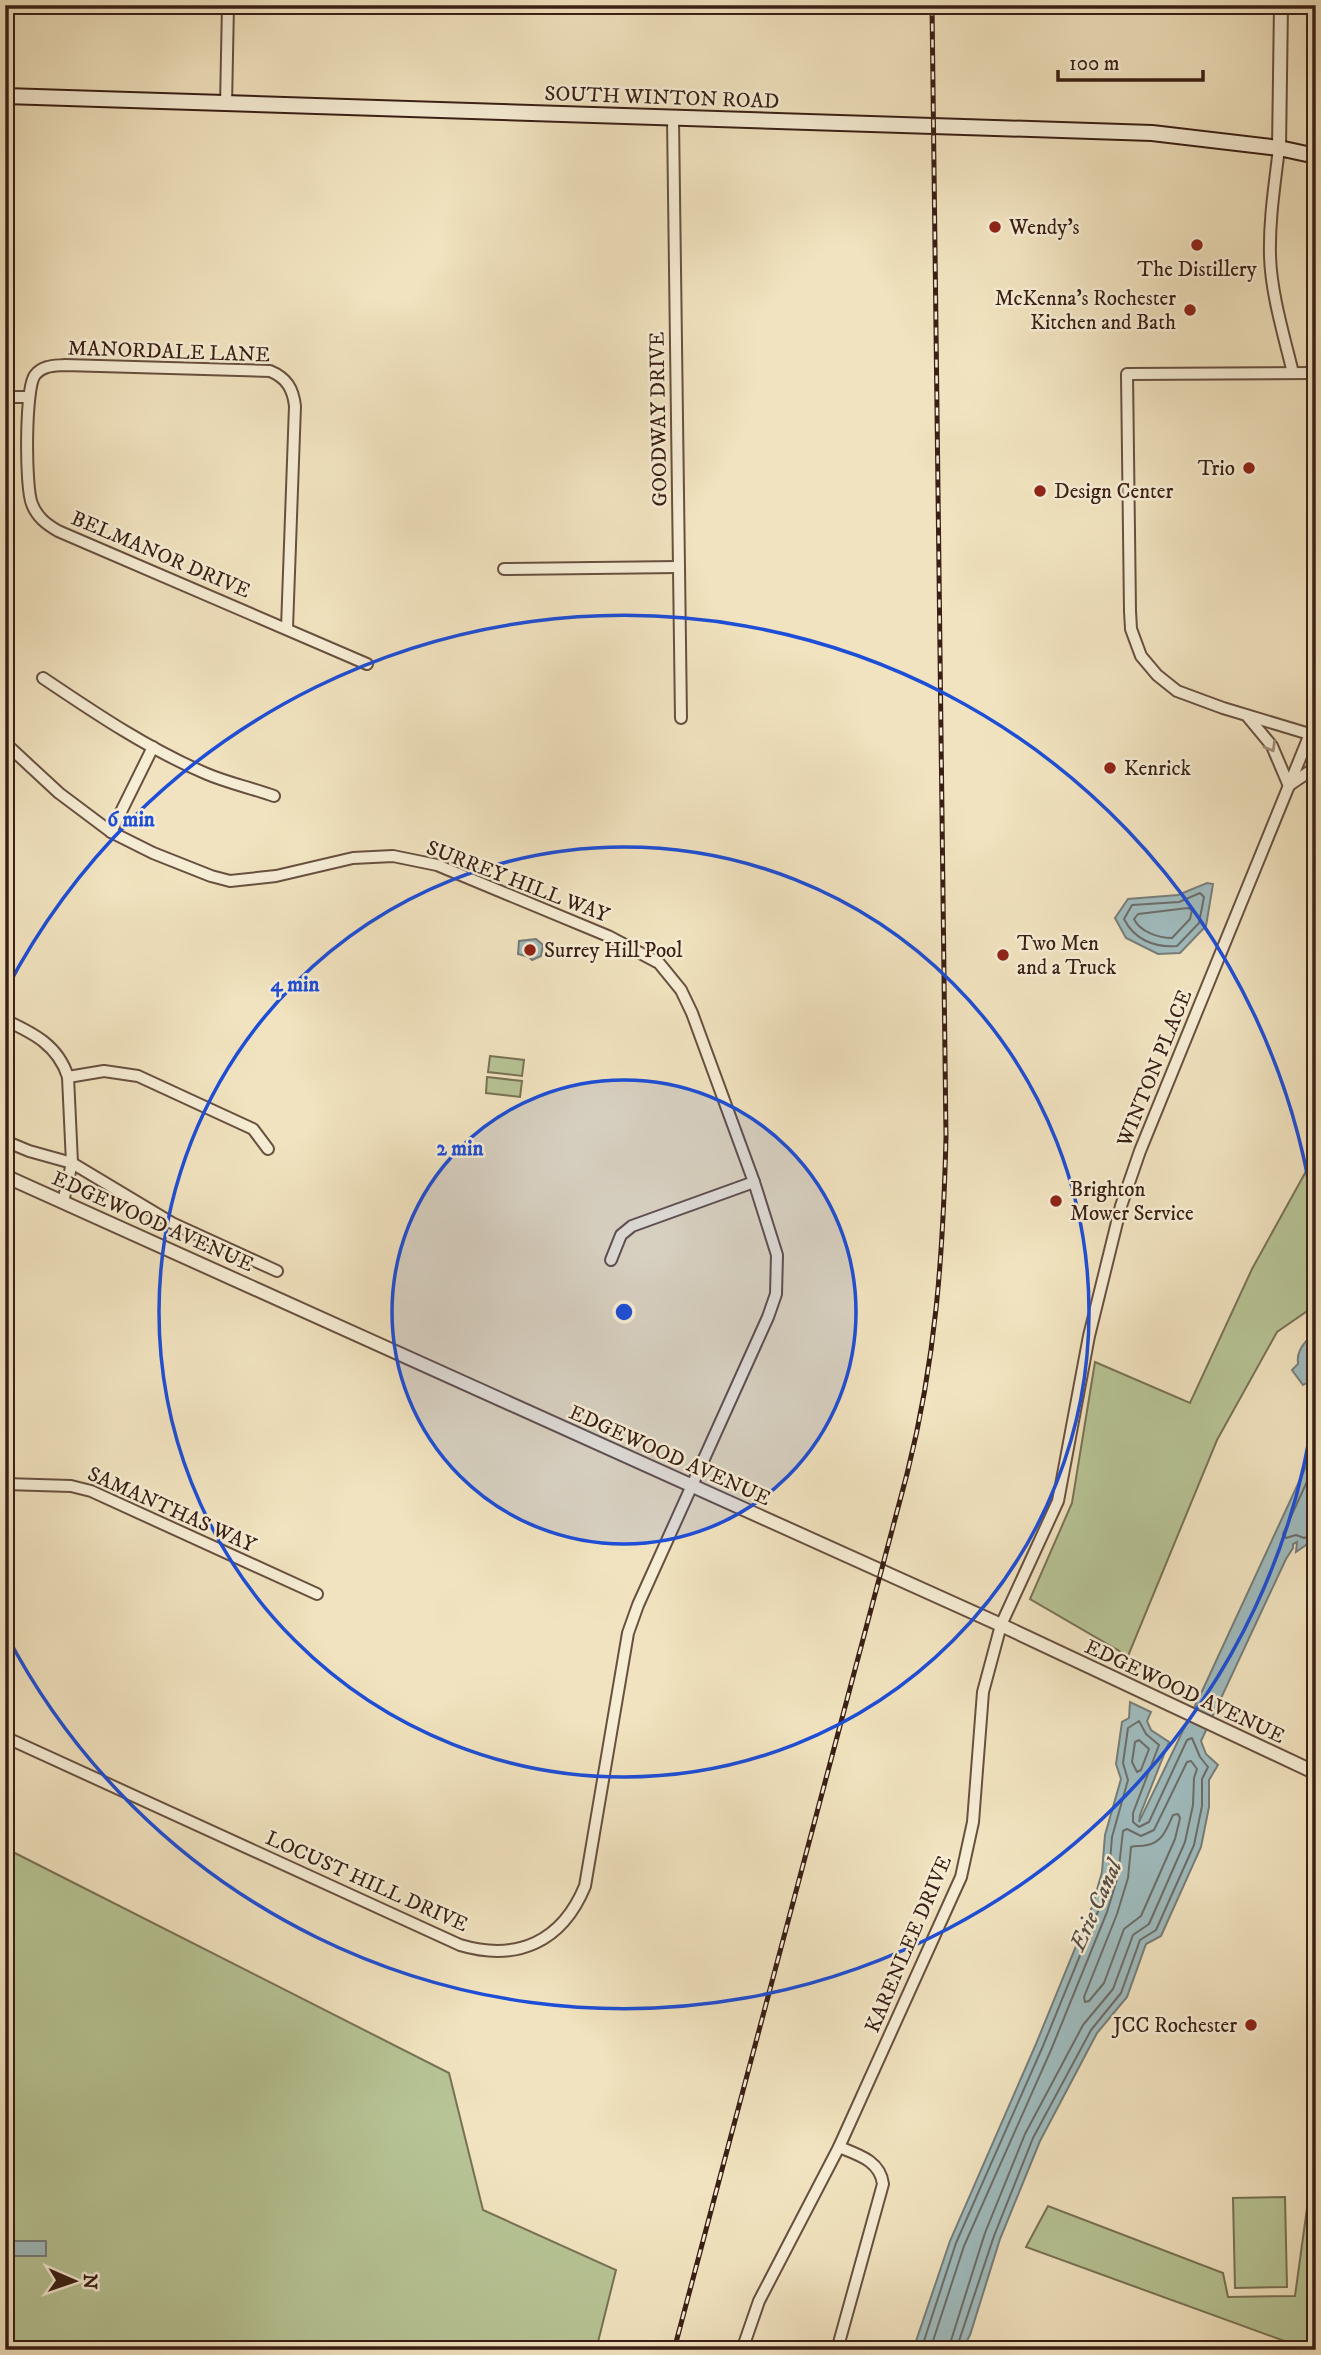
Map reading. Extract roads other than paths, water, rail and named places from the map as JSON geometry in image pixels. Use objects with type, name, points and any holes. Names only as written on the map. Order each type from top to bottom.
[{"type":"main road","name":"SOUTH WINTON ROAD","points":[[5,96],[1140,132],[1279,148],[1316,156]]},
{"type":"street","points":[[226,105],[228,5]]},
{"type":"street","points":[[1281,5],[1279,148],[1270,258],[1293,373]]},
{"type":"street","name":"GOODWAY DRIVE","points":[[673,119],[681,718]]},
{"type":"street","name":"MANORDALE LANE","points":[[29,397],[33,377],[42,369],[51,366],[270,371],[286,380],[291,387],[295,407],[286,628]]},
{"type":"street","name":"WINTON PLACE","points":[[1001,1625],[1058,1501],[1088,1336],[1121,1206],[1140,1151],[1289,786],[1313,735],[1177,691],[1157,675],[1141,656],[1132,629],[1130,611],[1127,374],[1316,373]]},
{"type":"street","points":[[5,397],[29,397]]},
{"type":"street","name":"BELMANOR DRIVE","points":[[29,397],[27,489],[35,511],[44,522],[58,531],[367,664]]},
{"type":"street","points":[[503,569],[680,567]]},
{"type":"street","points":[[43,678],[93,712],[153,747],[208,774],[274,796]]},
{"type":"street","points":[[1245,715],[1272,746],[1289,786],[1306,772],[1316,768]]},
{"type":"street","name":"SURREY HILL WAY","points":[[5,743],[59,793],[111,832],[153,853],[211,876],[230,881],[276,876],[353,858],[393,856],[436,865],[608,936],[659,963],[681,990],[692,1013],[754,1182],[777,1255],[776,1294],[768,1317],[692,1486]]},
{"type":"street","points":[[111,832],[153,747]]},
{"type":"street","points":[[5,1020],[48,1044],[60,1058],[68,1077],[72,1163],[63,1202]]},
{"type":"street","points":[[68,1077],[96,1071],[138,1076],[253,1129],[268,1149]]},
{"type":"street","points":[[5,1141],[29,1152],[72,1163],[172,1223],[276,1271]]},
{"type":"street","name":"EDGEWOOD AVENUE","points":[[5,1177],[1001,1625],[1316,1773]]},
{"type":"street","points":[[611,1259],[621,1235],[632,1226],[754,1182]]},
{"type":"street","name":"SAMANTHAS WAY","points":[[5,1485],[72,1486],[91,1490],[317,1594]]},
{"type":"street","name":"LOCUST HILL DRIVE","points":[[5,1737],[460,1945],[497,1952],[526,1947],[543,1940],[558,1929],[578,1903],[585,1886],[628,1633],[692,1486]]},
{"type":"street","name":"KARENLEE DRIVE","points":[[742,2350],[760,2301],[839,2147],[961,1877],[973,1822],[983,1692],[1001,1625]]},
{"type":"street","points":[[836,2350],[883,2184],[876,2166],[864,2157],[839,2147]]},
{"type":"water","points":[[1207,883],[1213,884],[1206,926],[1180,953],[1158,954],[1126,938],[1115,918],[1128,899],[1178,895]]},
{"type":"water","name":"Surrey Hill Pool","points":[[536,939],[543,945],[541,956],[532,960],[518,954],[519,941]]},
{"type":"water","points":[[1316,1333],[1316,1389],[1310,1381],[1303,1385],[1292,1370],[1298,1364],[1302,1346]]},
{"type":"water","name":"Erie Canal","points":[[1316,1445],[1316,1538],[1296,1552],[1297,1542],[1293,1544],[1201,1741],[1206,1754],[1218,1765],[1209,1780],[1209,1807],[1201,1847],[1161,1936],[1146,1944],[1127,1997],[1097,2033],[1040,2141],[1000,2239],[970,2335],[962,2350],[913,2350],[950,2241],[1092,1907],[1102,1872],[1105,1835],[1121,1779],[1116,1764],[1122,1722],[1129,1718],[1130,1702],[1151,1712],[1147,1721],[1151,1730],[1169,1742],[1139,1822]]},
{"type":"water","points":[[14,2241],[46,2241],[46,2256],[14,2256]]},
{"type":"railway","points":[[674,2350],[907,1474],[925,1389],[936,1307],[946,1137],[932,5]]},
{"type":"place","name":"Wendy's","points":[[995,227]]},
{"type":"place","name":"The Distillery","points":[[1197,245]]},
{"type":"place","name":"McKenna's Rochester Kitchen and Bath","points":[[1190,310]]},
{"type":"place","name":"Trio","points":[[1249,468]]},
{"type":"place","name":"Design Center","points":[[1040,491]]},
{"type":"place","name":"Kenrick","points":[[1110,768]]},
{"type":"place","name":"Surrey Hill Pool","points":[[530,950]]},
{"type":"place","name":"Two Men and a Truck","points":[[1003,955]]},
{"type":"place","name":"Brighton Mower Service","points":[[1056,1201]]},
{"type":"place","name":"JCC Rochester","points":[[1251,2025]]}]
